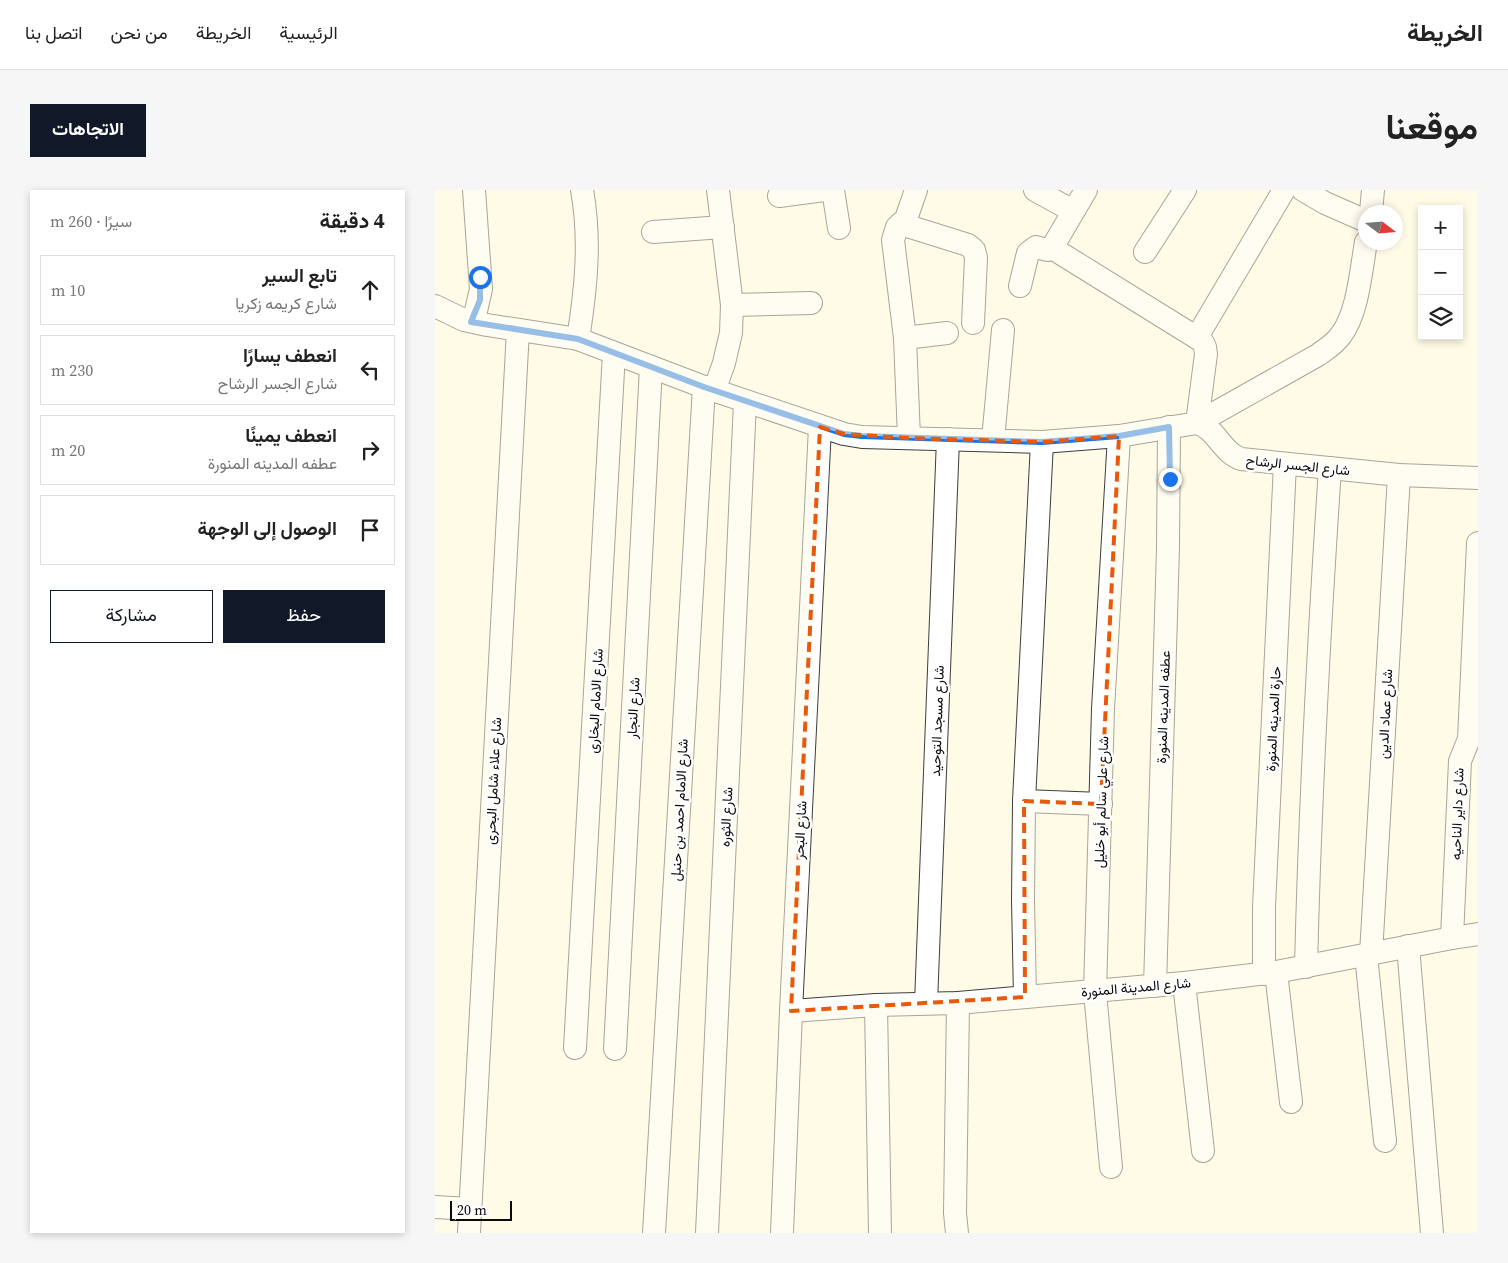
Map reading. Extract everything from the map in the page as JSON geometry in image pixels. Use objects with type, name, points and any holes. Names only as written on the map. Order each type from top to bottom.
[{"type":"street","points":[[471,322],[476,311],[481,289],[474,190]]},
{"type":"street","points":[[578,339],[585,299],[587,263],[587,230],[582,190]]},
{"type":"street","name":"شارع الامام احمد بن حنبل","points":[[654,1233],[709,389],[724,363],[731,333],[732,305],[718,190]]},
{"type":"street","points":[[779,196],[824,190]]},
{"type":"street","points":[[833,190],[839,228]]},
{"type":"street","points":[[909,438],[905,338],[893,240],[894,231],[906,219],[916,190]]},
{"type":"street","points":[[1035,190],[1073,211]]},
{"type":"street","points":[[1020,286],[1027,256],[1031,250],[1036,247],[1047,250],[1052,248],[1086,190]]},
{"type":"street","points":[[1145,252],[1185,190]]},
{"type":"street","points":[[1197,337],[1284,190]]},
{"type":"street","points":[[1303,190],[1358,218]]},
{"type":"street","points":[[1372,205],[1373,190]]},
{"type":"street","points":[[901,224],[969,245],[974,250],[976,258],[973,323]]},
{"type":"street","points":[[653,232],[723,227]]},
{"type":"street","points":[[1052,248],[1202,341],[1206,354],[1197,423]]},
{"type":"street","points":[[435,306],[471,322],[578,339],[745,402],[844,434],[1042,442],[1119,436],[1197,423],[1318,355],[1331,346],[1349,322],[1354,307],[1365,250]]},
{"type":"street","points":[[732,305],[811,303]]},
{"type":"street","name":"شارع علاء شامل البحرى","points":[[469,1233],[518,330]]},
{"type":"street","points":[[993,440],[1003,330]]},
{"type":"street","points":[[905,338],[947,333]]},
{"type":"street","name":"شارع الامام البخارى","points":[[575,1048],[614,353]]},
{"type":"street","name":"شارع النجار","points":[[615,1049],[651,367]]},
{"type":"street","name":"شارع الثوره","points":[[707,1233],[745,402]]},
{"type":"street","name":"شارع الجسر الرشاح","points":[[1197,423],[1206,426],[1233,456],[1241,459],[1399,475],[1478,478]]},
{"type":"street","name":"شارع البحر","points":[[782,1233],[820,427]]},
{"type":"street","name":"عطفه المدينه المنورة","points":[[1155,986],[1169,519],[1169,427]]},
{"type":"street","name":"شارع علي سالم أبو خليل","points":[[1111,1167],[1095,992],[1103,709],[1119,436]]},
{"type":"street","name":"شارع مسجد التوحيد","points":[[926,1003],[948,439]]},
{"type":"street","points":[[1025,997],[1023,900],[1024,801],[1042,442]]},
{"type":"street","name":"حارة المدينه المنورة","points":[[1285,464],[1264,897],[1270,973],[1291,1102]]},
{"type":"street","points":[[1306,966],[1311,791],[1330,468]]},
{"type":"street","name":"شارع عماد الدين","points":[[1385,1140],[1369,954],[1399,475]]},
{"type":"street","name":"شارع داير الناحيه","points":[[1452,938],[1459,761],[1469,740],[1478,543]]},
{"type":"street","points":[[1024,801],[1101,804]]},
{"type":"street","name":"شارع المدينة المنورة","points":[[791,1011],[876,1005],[958,1003],[1184,983],[1270,973],[1478,934]]},
{"type":"street","points":[[1408,946],[1432,1233]]},
{"type":"street","points":[[1184,983],[1203,1151]]},
{"type":"street","points":[[957,1233],[955,1212],[958,1003]]},
{"type":"street","points":[[876,1005],[880,1233]]},
{"type":"street","points":[[435,1206],[470,1209]]},
{"type":"highlighted area","points":[[820,427],[844,434],[909,438],[1042,442],[1119,436],[1101,804],[1024,801],[1025,997],[791,1011]]},
{"type":"route","points":[[480,277],[480,300],[471,322],[578,339],[745,402],[844,434],[1042,442],[1119,436],[1169,427],[1170,479]]}]
